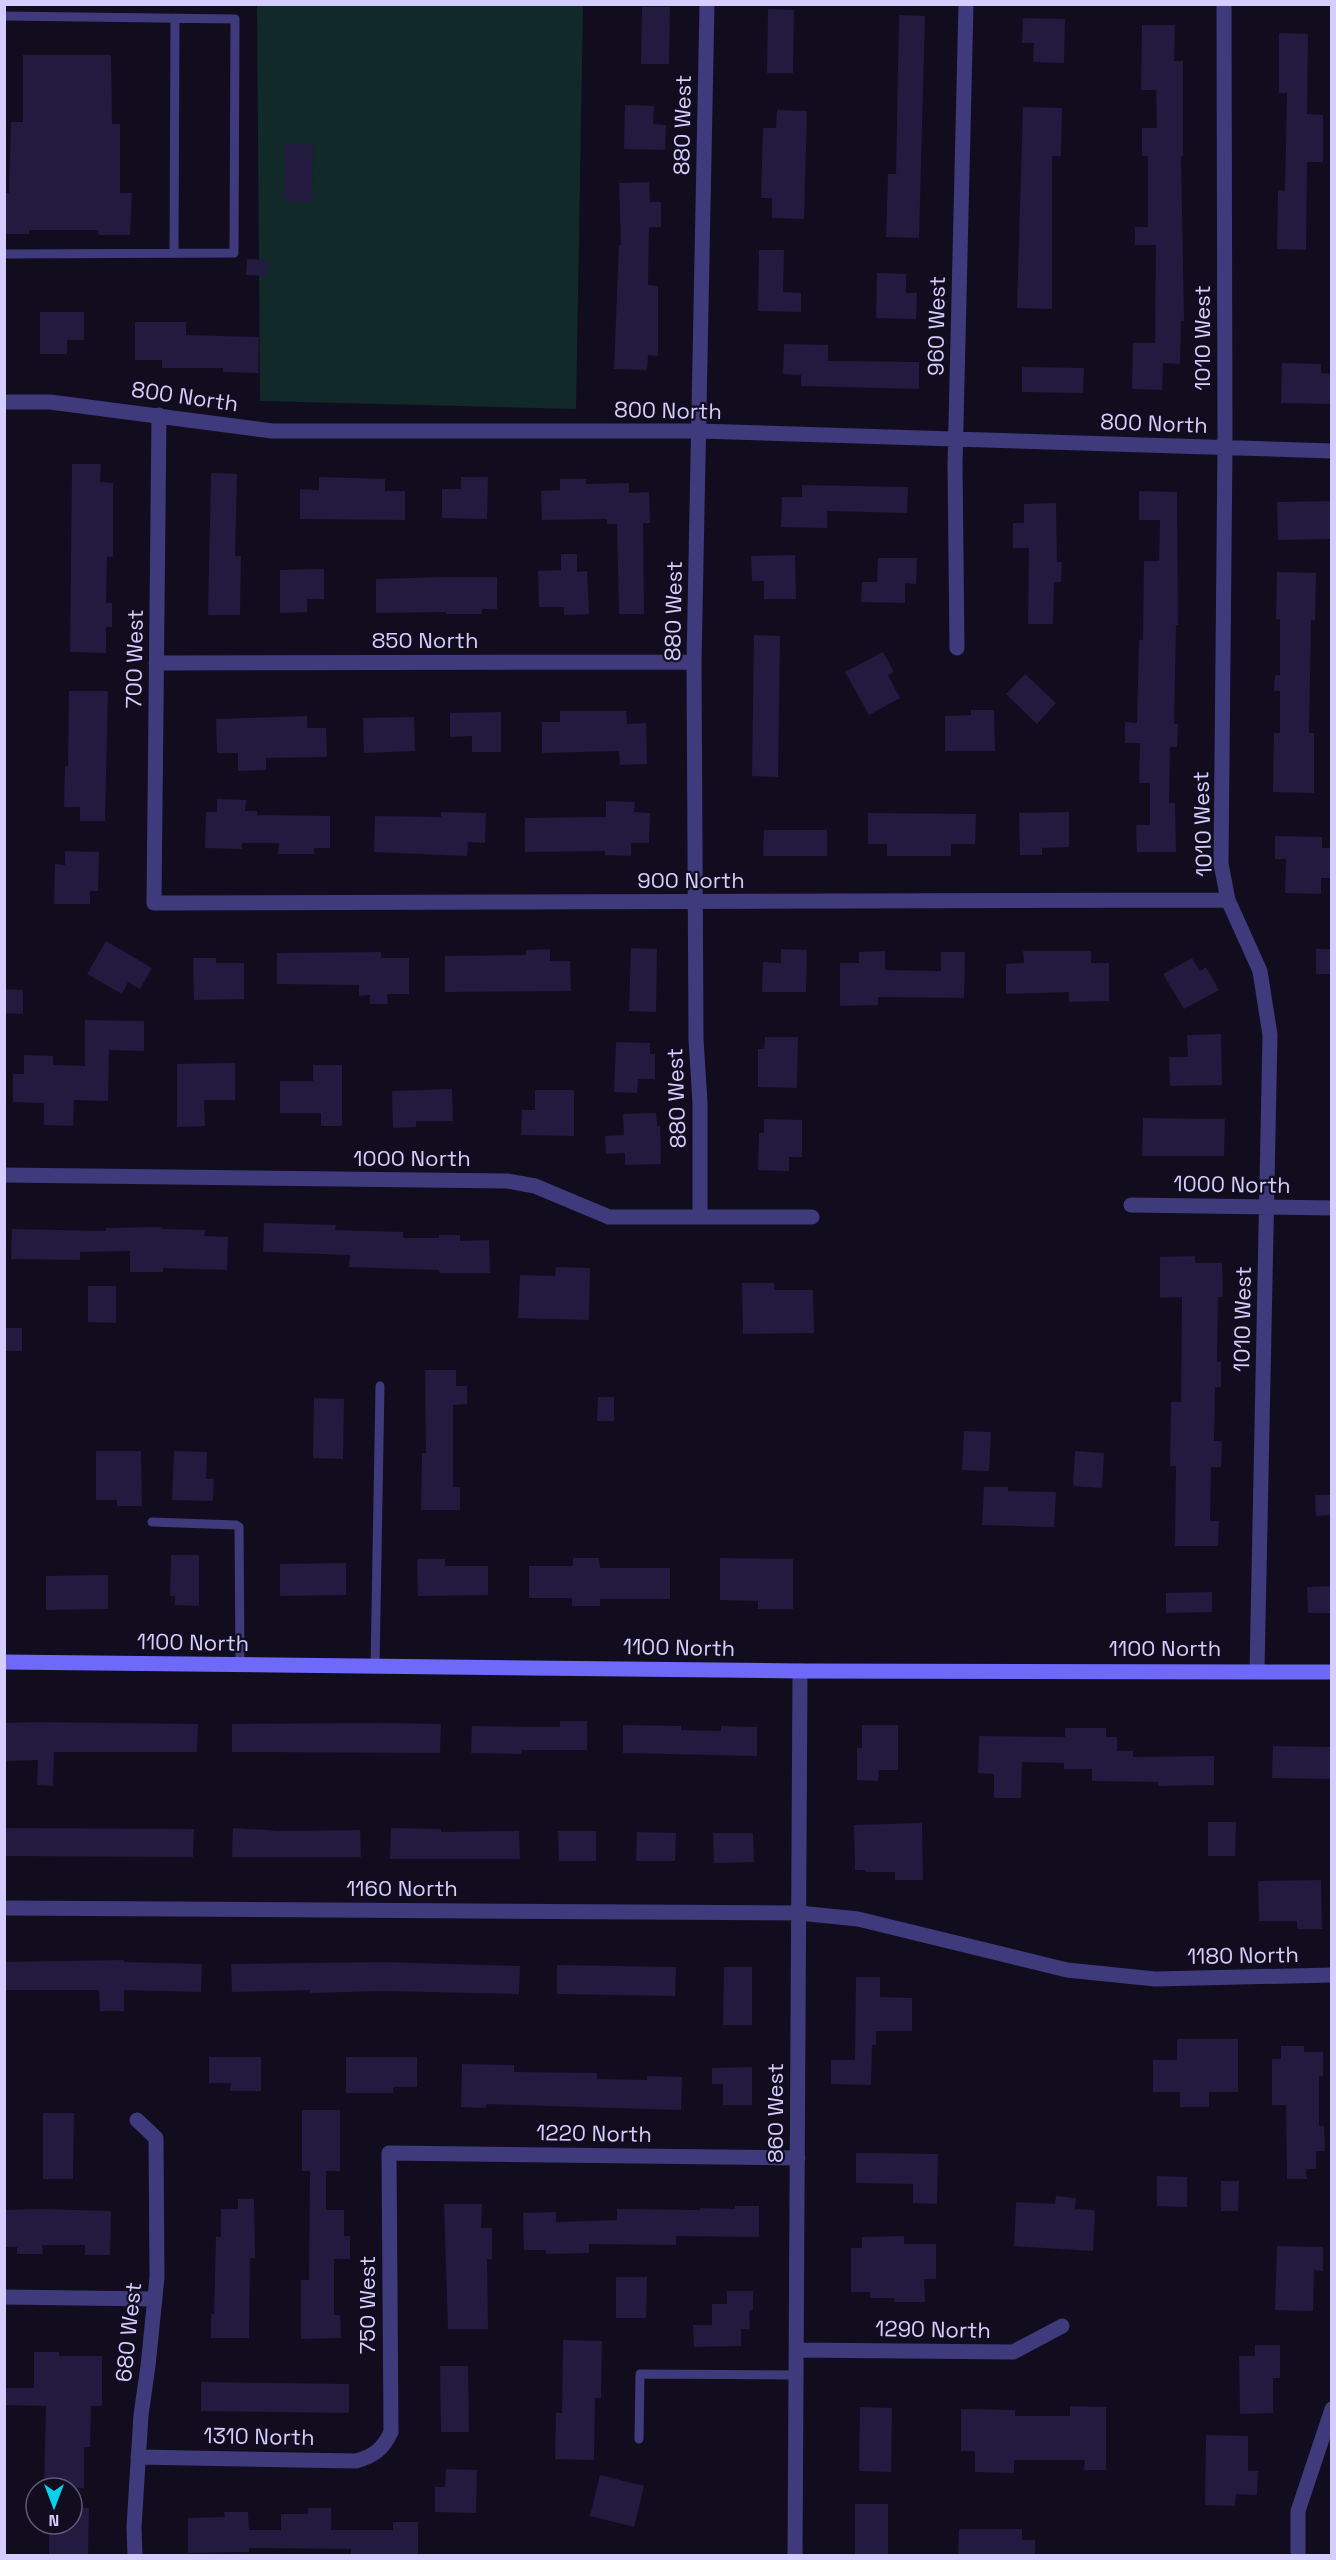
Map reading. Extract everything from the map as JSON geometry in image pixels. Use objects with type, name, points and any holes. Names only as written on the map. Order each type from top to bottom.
[{"type":"main road","name":"1100 North","points":[[4,1662],[800,1671],[1332,1672]]},
{"type":"street","name":"880 West","points":[[700,1217],[700,1103],[696,1039],[694,662],[707,4]]},
{"type":"street","name":"960 West","points":[[957,648],[956,440],[966,4]]},
{"type":"street","name":"1010 West","points":[[1224,4],[1225,448],[1221,864],[1228,900],[1260,971],[1270,1035],[1257,1671]]},
{"type":"street","name":"800 North","points":[[4,402],[50,402],[272,431],[699,431],[1332,451]]},
{"type":"street","name":"700 West","points":[[154,903],[159,415]]},
{"type":"street","name":"850 North","points":[[156,663],[694,662]]},
{"type":"street","name":"900 North","points":[[154,903],[1228,900]]},
{"type":"street","name":"1000 North","points":[[4,1175],[507,1181],[535,1186],[609,1217],[812,1217]]},
{"type":"street","name":"1000 North","points":[[1131,1205],[1332,1208]]},
{"type":"street","name":"860 West","points":[[795,2556],[800,1671]]},
{"type":"street","name":"1160 North","points":[[4,1908],[799,1913],[858,1919],[1067,1970],[1155,1979]]},
{"type":"street","name":"1180 North","points":[[1155,1979],[1332,1975]]},
{"type":"street","name":"680 West","points":[[135,2556],[134,2527],[141,2415],[155,2299],[156,2138],[137,2120]]},
{"type":"street","name":"1220 North","points":[[389,2153],[798,2158]]},
{"type":"street","name":"750 West","points":[[377,2452],[385,2445],[391,2432],[389,2153]]},
{"type":"street","points":[[4,2296],[155,2299]]},
{"type":"street","name":"1290 North","points":[[796,2350],[1013,2352],[1062,2326]]},
{"type":"street","points":[[1298,2556],[1298,2511],[1328,2437],[1332,2409]]},
{"type":"street","name":"1310 North","points":[[138,2457],[356,2461],[370,2457],[377,2452]]},
{"type":"lane","points":[[4,16],[235,19],[234,253],[4,254]]},
{"type":"lane","points":[[174,253],[175,18]]},
{"type":"lane","points":[[375,1667],[380,1386]]},
{"type":"lane","points":[[152,1522],[236,1525],[239,1527],[240,1664]]},
{"type":"lane","points":[[639,2439],[640,2374],[796,2375]]},
{"type":"green space","points":[[257,4],[583,5],[576,409],[260,401]]},
{"type":"building","points":[[642,7],[670,7],[669,64],[641,64]]},
{"type":"building","points":[[768,9],[794,10],[793,73],[767,73]]},
{"type":"building","points":[[899,15],[925,16],[919,238],[886,237],[888,174],[896,174]]},
{"type":"building","points":[[1023,18],[1065,19],[1064,63],[1033,62],[1034,43],[1022,43]]},
{"type":"building","points":[[1142,25],[1175,25],[1174,61],[1183,61],[1183,156],[1181,156],[1184,321],[1181,321],[1180,364],[1163,363],[1162,390],[1132,389],[1133,343],[1155,343],[1156,245],[1135,245],[1135,227],[1148,227],[1148,156],[1142,156],[1142,128],[1157,128],[1156,90],[1141,90]]},
{"type":"building","points":[[1279,33],[1308,34],[1307,114],[1323,115],[1323,162],[1307,162],[1306,250],[1277,249],[1278,190],[1285,191],[1287,93],[1279,93]]},
{"type":"building","points":[[23,55],[111,55],[112,124],[120,124],[120,193],[132,193],[130,235],[99,235],[98,230],[29,230],[29,234],[4,234],[4,193],[9,193],[11,122],[23,122]]},
{"type":"building","points":[[625,105],[654,106],[653,124],[666,125],[665,150],[624,149]]},
{"type":"building","points":[[1023,107],[1062,108],[1061,156],[1052,156],[1052,309],[1017,308]]},
{"type":"building","points":[[777,110],[807,111],[804,219],[772,218],[772,198],[761,198],[763,128],[776,128]]},
{"type":"building","points":[[285,144],[313,145],[312,202],[284,201]]},
{"type":"building","points":[[649,182],[650,202],[661,202],[661,227],[649,227],[648,285],[658,286],[658,356],[648,355],[647,370],[614,369],[619,245],[621,245],[619,183]]},
{"type":"building","points":[[759,250],[784,250],[783,292],[801,293],[801,312],[758,311]]},
{"type":"building","points":[[247,259],[268,260],[267,276],[246,275]]},
{"type":"building","points":[[877,273],[906,274],[906,293],[917,293],[916,319],[876,318]]},
{"type":"building","points":[[40,312],[84,312],[84,340],[67,340],[67,354],[40,354]]},
{"type":"building","points":[[135,322],[186,322],[186,335],[259,337],[258,373],[223,372],[223,368],[162,368],[162,360],[135,360]]},
{"type":"building","points":[[784,344],[828,345],[828,361],[919,362],[919,389],[801,386],[801,375],[783,374]]},
{"type":"building","points":[[1282,363],[1321,364],[1321,373],[1332,374],[1331,404],[1281,403]]},
{"type":"building","points":[[1022,367],[1084,368],[1083,393],[1022,392]]},
{"type":"building","points":[[72,464],[101,464],[100,482],[113,483],[113,557],[107,556],[106,603],[112,603],[112,627],[106,627],[106,653],[70,652]]},
{"type":"building","points":[[211,473],[237,474],[235,556],[241,556],[240,615],[208,615]]},
{"type":"building","points":[[319,477],[385,479],[385,491],[405,491],[405,520],[300,519],[300,489],[319,490]]},
{"type":"building","points":[[461,477],[488,477],[487,519],[442,518],[442,489],[461,489]]},
{"type":"building","points":[[560,479],[586,479],[586,484],[629,483],[629,493],[649,492],[650,523],[643,523],[644,614],[619,614],[617,524],[607,524],[607,519],[542,520],[541,491],[560,490]]},
{"type":"building","points":[[802,485],[908,487],[907,513],[827,511],[827,528],[781,527],[782,497],[802,497]]},
{"type":"building","points":[[1139,491],[1177,492],[1178,625],[1176,625],[1174,724],[1178,724],[1177,747],[1170,747],[1169,803],[1175,803],[1176,852],[1137,852],[1136,825],[1150,825],[1150,783],[1139,783],[1140,743],[1125,743],[1125,722],[1137,723],[1139,640],[1143,640],[1144,561],[1159,561],[1160,520],[1139,520]]},
{"type":"building","points":[[1332,501],[1332,539],[1278,540],[1277,502]]},
{"type":"building","points":[[1056,503],[1057,562],[1062,562],[1061,582],[1054,582],[1053,624],[1028,624],[1029,548],[1013,548],[1013,523],[1024,523],[1024,504]]},
{"type":"building","points":[[561,554],[577,554],[577,572],[587,571],[589,614],[564,615],[564,607],[539,607],[538,571],[561,570]]},
{"type":"building","points":[[795,555],[796,599],[764,599],[764,581],[752,581],[751,556]]},
{"type":"building","points":[[878,558],[917,558],[916,584],[905,583],[905,603],[861,602],[862,582],[877,582]]},
{"type":"building","points":[[324,569],[324,599],[307,599],[307,612],[280,613],[280,570]]},
{"type":"building","points":[[1277,572],[1316,573],[1315,620],[1311,620],[1309,733],[1314,733],[1314,793],[1273,792],[1274,733],[1280,733],[1280,691],[1274,691],[1275,675],[1280,675],[1280,619],[1276,619]]},
{"type":"building","points":[[497,577],[497,609],[482,609],[482,614],[376,613],[376,579]]},
{"type":"building","points":[[754,635],[780,636],[778,777],[752,776]]},
{"type":"building","points":[[883,652],[894,672],[888,675],[900,698],[869,715],[845,672]]},
{"type":"building","points":[[1025,674],[1056,703],[1037,724],[1006,694]]},
{"type":"building","points":[[69,691],[108,691],[105,821],[80,821],[80,807],[64,807],[65,766],[68,767]]},
{"type":"building","points":[[971,710],[994,710],[995,751],[945,751],[945,716],[971,715]]},
{"type":"building","points":[[560,711],[626,711],[627,724],[646,723],[647,764],[620,765],[619,751],[542,753],[542,722],[560,722]]},
{"type":"building","points":[[501,712],[501,752],[472,752],[472,736],[450,737],[450,713]]},
{"type":"building","points":[[307,716],[307,728],[326,728],[327,757],[266,758],[266,770],[238,771],[238,753],[217,753],[216,719]]},
{"type":"building","points":[[414,717],[415,751],[364,753],[363,718]]},
{"type":"building","points":[[217,799],[246,800],[245,811],[257,811],[257,815],[330,816],[330,848],[314,848],[314,854],[278,854],[279,843],[242,843],[242,849],[205,848],[206,812],[217,812]]},
{"type":"building","points":[[606,801],[635,802],[634,812],[650,813],[649,843],[631,843],[631,856],[605,855],[605,851],[525,852],[525,818],[606,817]]},
{"type":"building","points":[[441,812],[486,813],[485,843],[468,842],[467,856],[374,852],[375,816],[441,817]]},
{"type":"building","points":[[1069,812],[1069,847],[1042,848],[1042,855],[1020,855],[1019,813]]},
{"type":"building","points":[[868,813],[976,814],[975,844],[951,844],[951,856],[887,856],[887,844],[868,844]]},
{"type":"building","points":[[764,830],[827,830],[827,856],[763,856]]},
{"type":"building","points":[[1275,836],[1322,837],[1322,848],[1332,848],[1332,878],[1321,878],[1321,894],[1285,893],[1286,859],[1275,859]]},
{"type":"building","points":[[65,851],[99,852],[98,891],[90,891],[90,904],[54,904],[55,864],[65,865]]},
{"type":"building","points":[[106,941],[152,968],[140,989],[128,982],[122,994],[87,974]]},
{"type":"building","points":[[631,948],[657,949],[656,1012],[629,1011]]},
{"type":"building","points":[[550,949],[550,961],[570,961],[571,991],[445,992],[445,956],[526,955],[526,950]]},
{"type":"building","points":[[781,949],[807,950],[806,992],[762,992],[763,962],[781,963]]},
{"type":"building","points":[[1316,949],[1332,949],[1332,974],[1316,974]]},
{"type":"building","points":[[885,951],[885,970],[941,971],[941,952],[965,952],[964,998],[878,997],[878,1005],[840,1006],[840,963],[859,963],[859,952]]},
{"type":"building","points":[[1023,951],[1091,951],[1091,963],[1109,963],[1109,1001],[1069,1002],[1069,992],[1006,994],[1006,964],[1024,963]]},
{"type":"building","points":[[381,952],[381,958],[409,958],[409,994],[387,994],[388,1004],[370,1004],[370,995],[359,996],[359,985],[277,984],[277,953]]},
{"type":"building","points":[[193,958],[216,958],[216,963],[244,963],[244,999],[194,1000]]},
{"type":"building","points":[[1192,958],[1200,971],[1206,967],[1219,990],[1184,1009],[1163,974]]},
{"type":"building","points":[[4,989],[23,990],[23,1014],[4,1013]]},
{"type":"building","points":[[85,1020],[144,1021],[144,1051],[109,1050],[108,1101],[74,1100],[73,1126],[44,1125],[44,1103],[13,1102],[13,1074],[24,1074],[24,1055],[53,1056],[53,1065],[85,1066]]},
{"type":"building","points":[[1221,1034],[1222,1085],[1170,1086],[1169,1057],[1188,1057],[1187,1035]]},
{"type":"building","points":[[765,1037],[798,1037],[797,1088],[758,1087],[758,1049],[764,1049]]},
{"type":"building","points":[[616,1042],[650,1043],[650,1054],[655,1054],[655,1079],[638,1079],[637,1093],[614,1092]]},
{"type":"building","points":[[235,1063],[235,1100],[204,1100],[205,1126],[177,1127],[177,1064]]},
{"type":"building","points":[[313,1065],[342,1065],[342,1126],[321,1126],[321,1113],[280,1113],[280,1081],[313,1081]]},
{"type":"building","points":[[452,1089],[453,1121],[416,1121],[416,1127],[393,1128],[392,1091]]},
{"type":"building","points":[[535,1090],[574,1090],[574,1136],[521,1135],[522,1110],[535,1110]]},
{"type":"building","points":[[656,1113],[657,1126],[660,1126],[661,1164],[625,1165],[625,1153],[606,1154],[605,1136],[624,1135],[623,1114]]},
{"type":"building","points":[[1143,1118],[1225,1119],[1224,1156],[1142,1156]]},
{"type":"building","points":[[764,1119],[802,1120],[802,1157],[789,1157],[789,1171],[758,1170],[759,1133],[764,1133]]},
{"type":"building","points":[[264,1223],[336,1225],[335,1230],[403,1232],[403,1238],[439,1238],[439,1235],[460,1235],[460,1241],[489,1240],[490,1273],[440,1273],[439,1270],[349,1267],[350,1255],[263,1252]]},
{"type":"building","points":[[162,1227],[162,1229],[205,1230],[204,1236],[228,1237],[227,1270],[163,1268],[163,1272],[130,1272],[130,1251],[80,1252],[80,1260],[11,1259],[12,1229],[106,1231],[106,1228]]},
{"type":"building","points":[[1195,1256],[1195,1263],[1222,1263],[1223,1297],[1218,1297],[1217,1362],[1221,1362],[1221,1387],[1215,1387],[1214,1441],[1222,1441],[1221,1467],[1211,1467],[1210,1521],[1219,1521],[1218,1546],[1175,1546],[1176,1466],[1170,1466],[1171,1402],[1181,1402],[1182,1297],[1160,1298],[1160,1257]]},
{"type":"building","points":[[556,1267],[590,1268],[589,1320],[518,1318],[520,1275],[555,1276]]},
{"type":"building","points":[[742,1283],[774,1283],[774,1290],[813,1290],[814,1333],[743,1334]]},
{"type":"building","points":[[88,1286],[116,1286],[116,1323],[88,1322]]},
{"type":"building","points":[[4,1328],[22,1328],[22,1351],[4,1351]]},
{"type":"building","points":[[425,1370],[456,1370],[456,1386],[467,1386],[467,1404],[453,1405],[453,1487],[460,1487],[460,1510],[421,1510],[422,1453],[426,1453]]},
{"type":"building","points":[[598,1397],[614,1397],[614,1421],[597,1421]]},
{"type":"building","points":[[314,1398],[344,1399],[343,1459],[313,1458]]},
{"type":"building","points":[[964,1431],[991,1432],[989,1471],[962,1470]]},
{"type":"building","points":[[96,1451],[141,1451],[142,1506],[117,1506],[117,1500],[96,1500]]},
{"type":"building","points":[[174,1451],[207,1452],[206,1479],[214,1479],[213,1501],[172,1500]]},
{"type":"building","points":[[1075,1451],[1104,1453],[1102,1488],[1073,1486]]},
{"type":"building","points":[[984,1487],[1008,1487],[1008,1491],[1056,1492],[1054,1527],[982,1525]]},
{"type":"building","points":[[1315,1495],[1332,1495],[1332,1515],[1316,1516]]},
{"type":"building","points":[[171,1555],[199,1555],[199,1606],[175,1605],[175,1596],[170,1596]]},
{"type":"building","points":[[573,1558],[599,1558],[600,1568],[670,1568],[670,1599],[600,1599],[600,1606],[572,1606],[572,1598],[529,1598],[529,1566],[573,1566]]},
{"type":"building","points":[[720,1558],[793,1559],[793,1609],[758,1609],[758,1601],[720,1600]]},
{"type":"building","points":[[417,1559],[445,1559],[445,1566],[488,1566],[488,1595],[418,1596]]},
{"type":"building","points":[[346,1563],[346,1595],[280,1596],[280,1564]]},
{"type":"building","points":[[108,1575],[108,1609],[46,1610],[46,1576]]},
{"type":"building","points":[[1332,1586],[1332,1613],[1308,1613],[1307,1587]]},
{"type":"building","points":[[1212,1592],[1212,1612],[1166,1613],[1166,1593]]},
{"type":"building","points":[[560,1721],[587,1721],[587,1750],[522,1750],[521,1754],[471,1753],[472,1726],[560,1727]]},
{"type":"building","points":[[4,1723],[198,1724],[197,1752],[54,1752],[53,1786],[37,1785],[38,1760],[5,1761],[4,1750]]},
{"type":"building","points":[[232,1724],[441,1724],[440,1753],[232,1752]]},
{"type":"building","points":[[623,1725],[681,1726],[681,1730],[721,1731],[721,1726],[757,1727],[757,1756],[623,1753]]},
{"type":"building","points":[[862,1725],[898,1725],[898,1770],[879,1770],[878,1781],[857,1780],[857,1748],[862,1748]]},
{"type":"building","points":[[1065,1728],[1106,1728],[1106,1737],[1117,1737],[1117,1751],[1133,1751],[1133,1757],[1214,1756],[1214,1785],[1158,1786],[1158,1782],[1092,1781],[1092,1769],[1064,1769],[1064,1763],[1022,1762],[1021,1798],[994,1798],[994,1774],[978,1773],[979,1736],[1065,1737]]},
{"type":"building","points":[[1273,1746],[1332,1747],[1332,1779],[1272,1778]]},
{"type":"building","points":[[1208,1822],[1236,1822],[1235,1856],[1208,1856]]},
{"type":"building","points":[[922,1823],[923,1880],[895,1880],[895,1872],[855,1870],[854,1825]]},
{"type":"building","points":[[4,1828],[194,1829],[193,1857],[4,1856]]},
{"type":"building","points":[[233,1828],[282,1831],[360,1830],[361,1857],[232,1857]]},
{"type":"building","points":[[391,1828],[441,1829],[441,1832],[519,1831],[520,1859],[390,1859]]},
{"type":"building","points":[[558,1831],[596,1831],[596,1861],[559,1861]]},
{"type":"building","points":[[637,1832],[676,1833],[675,1861],[636,1861]]},
{"type":"building","points":[[713,1833],[753,1833],[754,1862],[714,1863]]},
{"type":"building","points":[[1321,1880],[1322,1929],[1297,1929],[1297,1921],[1259,1921],[1258,1881]]},
{"type":"building","points":[[124,1960],[124,1962],[202,1964],[201,1992],[124,1990],[124,2011],[100,2011],[99,1990],[4,1990],[4,1962]]},
{"type":"building","points":[[383,1962],[520,1966],[519,1994],[383,1991],[310,1993],[310,1990],[232,1992],[231,1964]]},
{"type":"building","points":[[557,1965],[676,1967],[675,1996],[557,1994]]},
{"type":"building","points":[[724,1967],[752,1967],[752,2025],[723,2025]]},
{"type":"building","points":[[856,1977],[880,1977],[880,1997],[912,1998],[912,2031],[876,2031],[876,2045],[872,2045],[871,2085],[831,2084],[831,2060],[855,2060]]},
{"type":"building","points":[[1177,2039],[1238,2039],[1238,2092],[1209,2092],[1209,2107],[1180,2107],[1180,2092],[1153,2092],[1153,2060],[1177,2060]]},
{"type":"building","points":[[1281,2046],[1304,2046],[1304,2052],[1323,2052],[1323,2076],[1319,2076],[1319,2126],[1324,2126],[1325,2151],[1316,2151],[1316,2169],[1306,2169],[1307,2179],[1287,2179],[1286,2105],[1272,2105],[1272,2059],[1281,2059]]},
{"type":"building","points":[[209,2057],[261,2057],[261,2091],[230,2091],[231,2083],[209,2083]]},
{"type":"building","points":[[346,2057],[417,2057],[417,2087],[393,2087],[393,2093],[346,2093]]},
{"type":"building","points":[[462,2064],[514,2065],[514,2072],[597,2073],[597,2079],[647,2080],[647,2076],[682,2077],[681,2110],[486,2104],[486,2108],[461,2107]]},
{"type":"building","points":[[752,2067],[752,2105],[723,2105],[723,2084],[712,2084],[712,2068]]},
{"type":"building","points":[[302,2110],[340,2110],[340,2171],[326,2171],[326,2210],[344,2210],[344,2236],[350,2236],[350,2259],[334,2259],[334,2315],[340,2315],[341,2338],[301,2339],[301,2280],[309,2280],[310,2171],[302,2171]]},
{"type":"building","points":[[43,2113],[74,2113],[73,2179],[43,2179]]},
{"type":"building","points":[[856,2153],[938,2154],[937,2204],[913,2203],[913,2184],[856,2183]]},
{"type":"building","points":[[1157,2176],[1187,2177],[1187,2207],[1157,2206]]},
{"type":"building","points":[[1221,2181],[1239,2181],[1238,2211],[1221,2211]]},
{"type":"building","points":[[1056,2196],[1076,2198],[1075,2209],[1095,2210],[1093,2251],[1014,2246],[1016,2202],[1055,2204]]},
{"type":"building","points":[[238,2199],[254,2199],[255,2258],[250,2258],[249,2338],[211,2338],[211,2314],[214,2314],[216,2237],[221,2237],[221,2209],[238,2209]]},
{"type":"building","points":[[444,2204],[482,2204],[481,2228],[492,2228],[492,2259],[487,2259],[488,2329],[448,2329]]},
{"type":"building","points":[[735,2206],[759,2206],[759,2237],[676,2236],[676,2245],[589,2244],[589,2253],[546,2254],[546,2250],[524,2250],[523,2213],[556,2212],[556,2222],[617,2220],[617,2209],[700,2210],[700,2208],[735,2209]]},
{"type":"building","points":[[4,2210],[111,2211],[110,2255],[85,2255],[85,2245],[42,2245],[43,2254],[17,2254],[17,2247],[4,2247]]},
{"type":"building","points":[[904,2236],[904,2244],[936,2244],[936,2279],[924,2279],[925,2302],[894,2302],[894,2298],[870,2298],[870,2292],[851,2292],[851,2248],[862,2248],[862,2237]]},
{"type":"building","points":[[1277,2246],[1323,2247],[1323,2271],[1314,2270],[1313,2311],[1275,2310]]},
{"type":"building","points":[[616,2277],[647,2277],[646,2318],[616,2318]]},
{"type":"building","points":[[727,2291],[753,2291],[753,2310],[749,2311],[750,2329],[741,2329],[741,2346],[694,2347],[693,2325],[712,2325],[712,2304],[727,2304]]},
{"type":"building","points":[[563,2340],[602,2341],[601,2398],[595,2398],[594,2460],[555,2459],[556,2413],[562,2413]]},
{"type":"building","points":[[1255,2345],[1280,2345],[1280,2378],[1273,2378],[1273,2413],[1240,2414],[1239,2356],[1255,2356]]},
{"type":"building","points":[[34,2352],[59,2352],[59,2356],[102,2356],[102,2406],[91,2406],[90,2447],[84,2447],[84,2476],[44,2476],[46,2406],[4,2405],[4,2388],[34,2388]]},
{"type":"building","points":[[440,2366],[468,2366],[469,2432],[441,2432]]},
{"type":"building","points":[[201,2382],[349,2384],[349,2413],[201,2411]]},
{"type":"building","points":[[1070,2406],[1106,2407],[1106,2470],[1084,2470],[1085,2460],[1014,2460],[1014,2473],[975,2472],[975,2451],[961,2451],[961,2409],[1015,2410],[1015,2416],[1070,2416]]},
{"type":"building","points":[[860,2407],[892,2408],[891,2472],[859,2471]]},
{"type":"building","points":[[1206,2435],[1248,2436],[1248,2471],[1258,2471],[1257,2495],[1236,2494],[1235,2506],[1205,2505]]},
{"type":"building","points":[[446,2469],[477,2470],[476,2513],[435,2512],[435,2487],[445,2487]]},
{"type":"building","points":[[600,2475],[644,2486],[634,2527],[590,2516]]},
{"type":"building","points":[[855,2504],[888,2504],[888,2556],[855,2556]]},
{"type":"building","points":[[84,2508],[89,2508],[88,2556],[49,2556],[49,2536],[84,2536]]},
{"type":"building","points":[[308,2508],[331,2508],[331,2530],[393,2530],[393,2522],[418,2522],[418,2555],[351,2554],[351,2549],[249,2548],[249,2552],[188,2553],[188,2518],[225,2517],[224,2512],[248,2512],[249,2530],[281,2530],[281,2514],[308,2514]]},
{"type":"building","points":[[959,2529],[1022,2529],[1022,2540],[1035,2540],[1035,2556],[958,2556]]}]
